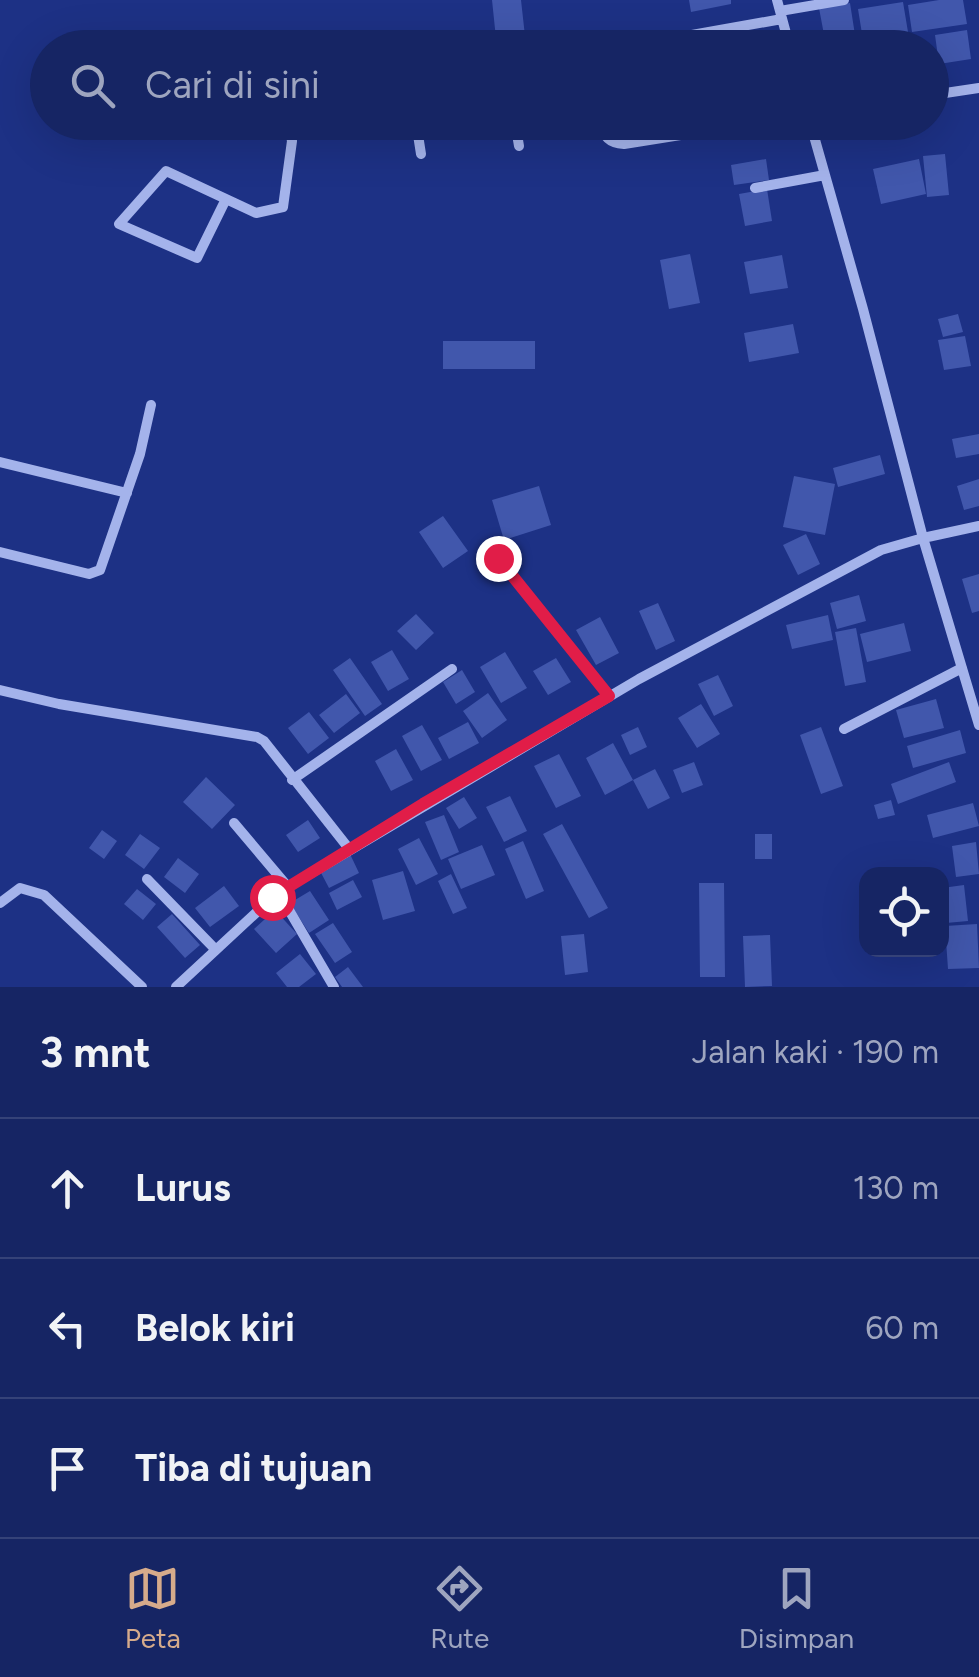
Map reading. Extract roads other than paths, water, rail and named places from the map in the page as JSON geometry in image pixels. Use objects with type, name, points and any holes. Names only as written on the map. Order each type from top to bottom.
[{"type":"street","points":[[695,30],[844,0]]},
{"type":"street","points":[[949,93],[979,88]]},
{"type":"street","points":[[226,199],[197,258],[119,224],[166,172],[226,199],[256,214],[283,207],[292,140]]},
{"type":"street","points":[[419,140],[422,154]]},
{"type":"street","points":[[518,140],[519,146]]},
{"type":"street","points":[[610,140],[624,144],[649,140]]},
{"type":"street","points":[[815,140],[922,538],[979,725]]},
{"type":"street","points":[[756,188],[825,174]]},
{"type":"street","points":[[0,552],[95,574],[102,565],[140,454],[151,406]]},
{"type":"street","points":[[0,462],[127,493]]},
{"type":"street","points":[[176,987],[284,890],[609,696],[880,550],[979,526]]},
{"type":"street","points":[[498,558],[609,696]]},
{"type":"street","points":[[844,729],[962,668]]},
{"type":"street","points":[[292,780],[452,670]]},
{"type":"street","points":[[0,690],[59,704],[246,733],[264,740],[350,850]]},
{"type":"street","points":[[234,823],[284,890],[334,987]]},
{"type":"street","points":[[148,879],[216,950]]},
{"type":"street","points":[[0,904],[20,888],[44,895],[142,987]]}]
